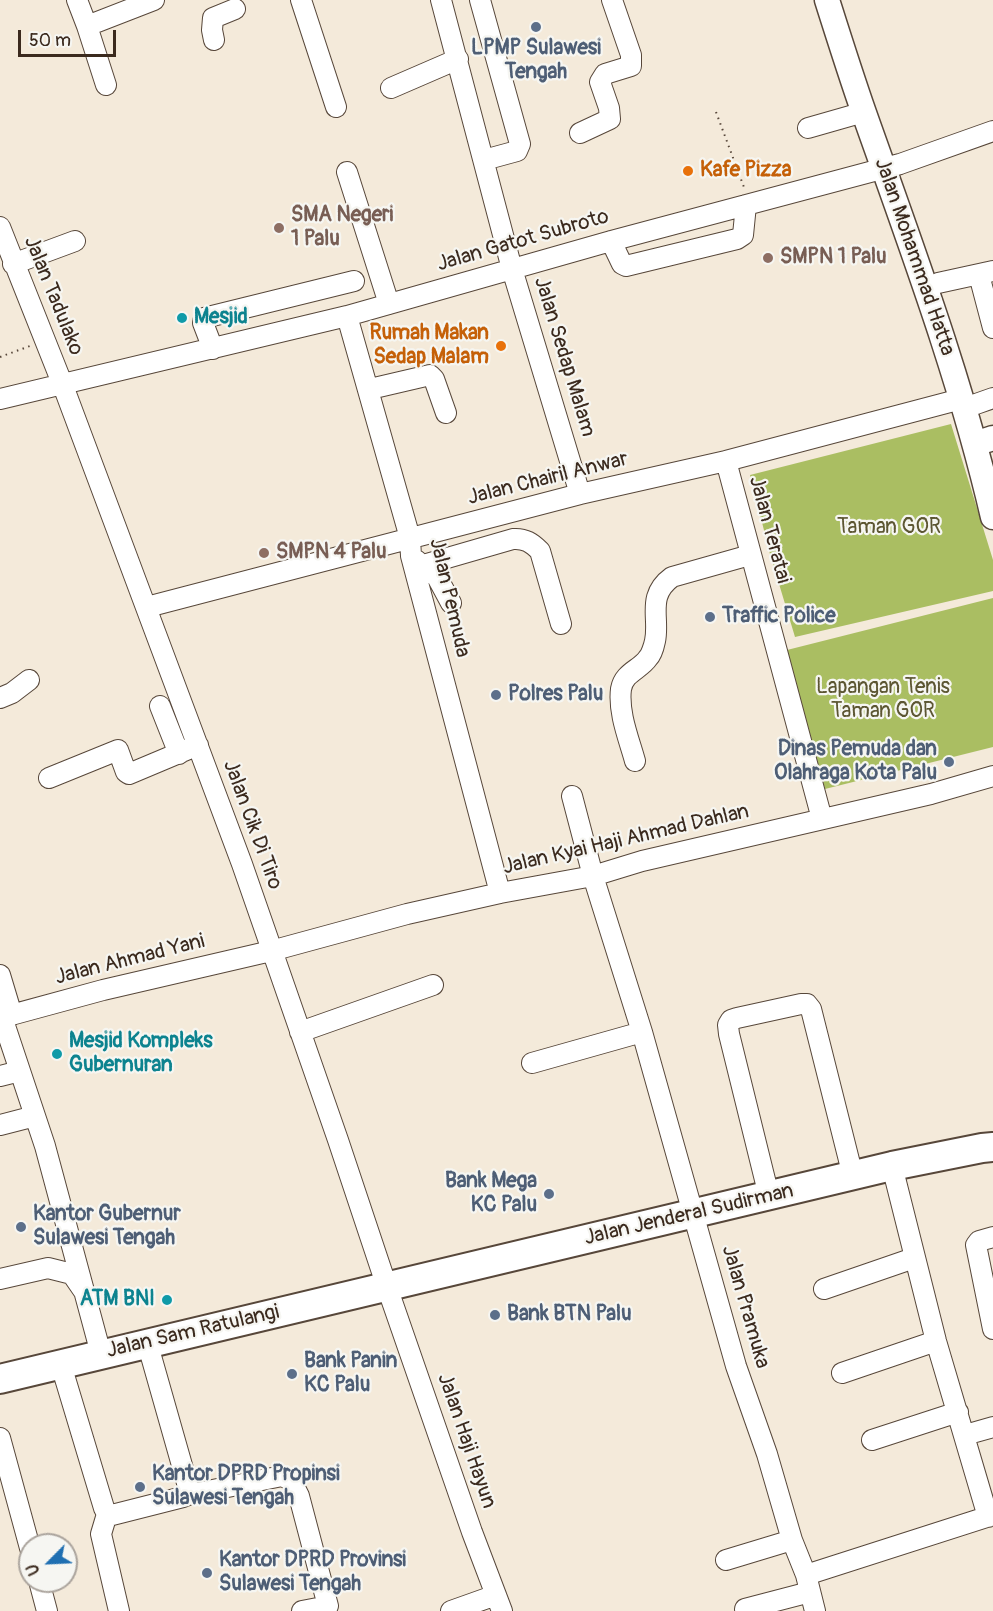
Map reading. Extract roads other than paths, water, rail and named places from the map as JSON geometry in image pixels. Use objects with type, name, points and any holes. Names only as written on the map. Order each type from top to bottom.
[{"type":"highway","name":"Jalan Jenderal Sudirman","points":[[387,1287],[892,1166],[989,1145]]},
{"type":"highway","name":"Jalan Sam Ratulangi","points":[[0,1379],[147,1342],[387,1287]]},
{"type":"main road","name":"Jalan Mohammad Hatta","points":[[827,0],[864,112],[892,166],[938,284],[990,439],[993,465]]},
{"type":"main road","name":"Jalan Mohammad Hatta","points":[[842,0],[892,166],[977,400],[993,516]]},
{"type":"street","points":[[77,0],[106,85]]},
{"type":"street","points":[[87,26],[154,0]]},
{"type":"street","points":[[301,0],[336,107]]},
{"type":"street","name":"Jalan Sedap Malam","points":[[441,0],[512,269],[580,494]]},
{"type":"street","points":[[480,0],[520,144],[518,151],[484,160]]},
{"type":"street","points":[[580,133],[610,119],[609,108],[600,82],[605,74],[631,66],[631,55],[612,0]]},
{"type":"street","points":[[214,40],[213,18],[236,11]]},
{"type":"street","points":[[391,88],[458,59]]},
{"type":"street","points":[[808,128],[864,112]]},
{"type":"street","name":"Jalan Gatot Subroto","points":[[0,399],[348,316],[611,241],[892,166],[993,131]]},
{"type":"street","points":[[347,172],[389,304]]},
{"type":"street","points":[[611,241],[622,264],[626,266],[736,239],[743,235],[748,205]]},
{"type":"street","name":"Jalan Tadulako","points":[[0,227],[62,383]]},
{"type":"street","points":[[13,264],[75,241]]},
{"type":"street","points":[[938,284],[986,273],[993,328]]},
{"type":"street","points":[[213,348],[203,323],[204,318],[354,281]]},
{"type":"street","points":[[283,300],[292,330]]},
{"type":"street","name":"Jalan Pemuda","points":[[348,316],[415,553],[500,893]]},
{"type":"street","points":[[369,389],[430,375],[434,379],[446,413]]},
{"type":"street","name":"Jalan Cik Di Tiro","points":[[62,383],[242,864],[387,1287]]},
{"type":"street","name":"Jalan Chairil Anwar","points":[[147,607],[415,553],[580,494],[726,462],[977,400]]},
{"type":"street","name":"Jalan Teratai","points":[[726,462],[822,819]]},
{"type":"street","points":[[415,553],[513,539],[522,539],[533,544],[540,551],[561,624]]},
{"type":"street","points":[[415,553],[437,577],[451,603]]},
{"type":"street","points":[[635,761],[621,710],[621,687],[629,673],[648,658],[655,640],[654,612],[659,591],[664,582],[672,577],[750,555]]},
{"type":"street","points":[[0,698],[12,693],[29,680]]},
{"type":"street","points":[[160,706],[179,754]]},
{"type":"street","points":[[50,778],[118,750],[126,772],[129,774],[198,745]]},
{"type":"street","name":"Jalan Kyai Haji Ahmad Dahlan","points":[[271,951],[407,914],[500,893],[593,876],[642,861],[931,794],[993,776]]},
{"type":"street","name":"Jalan Pramuka","points":[[572,796],[593,876],[642,1032],[736,1366],[767,1455],[815,1611]]},
{"type":"street","name":"Jalan Ahmad Yani","points":[[5,1017],[103,990],[271,951]]},
{"type":"street","points":[[0,975],[5,1017],[86,1293],[101,1354]]},
{"type":"street","points":[[300,1032],[433,985]]},
{"type":"street","points":[[769,1196],[729,1034],[728,1025],[731,1020],[737,1018],[801,1004],[807,1004],[811,1009],[853,1176]]},
{"type":"street","points":[[532,1063],[642,1032]]},
{"type":"street","points":[[0,1076],[20,1071]]},
{"type":"street","points":[[0,1125],[35,1116]]},
{"type":"street","points":[[745,1610],[808,1583],[990,1516],[936,1341],[892,1166]]},
{"type":"street","points":[[993,1237],[979,1241],[976,1245],[993,1329]]},
{"type":"street","points":[[824,1289],[914,1258]]},
{"type":"street","points":[[0,1279],[48,1268],[72,1274],[86,1293]]},
{"type":"street","name":"Jalan Haji Hayun","points":[[387,1287],[499,1603]]},
{"type":"street","points":[[842,1373],[936,1341]]},
{"type":"street","points":[[147,1342],[189,1490],[188,1495]]},
{"type":"street","points":[[61,1365],[107,1514],[100,1533],[119,1611]]},
{"type":"street","points":[[872,1440],[958,1412]]},
{"type":"street","points":[[965,1435],[993,1427]]},
{"type":"street","points":[[0,1438],[26,1533]]},
{"type":"street","points":[[107,1514],[112,1515],[188,1495],[282,1476],[291,1480],[299,1496],[328,1606],[302,1611]]},
{"type":"street","points":[[726,1560],[792,1540]]},
{"type":"street","points":[[42,1593],[47,1611]]},
{"type":"street","points":[[451,1611],[499,1603]]},
{"type":"place","name":"LPMP Sulawesi Tengah","points":[[536,27]]},
{"type":"place","name":"Kafe Pizza","points":[[688,171]]},
{"type":"place","name":"SMA Negeri 1 Palu","points":[[279,228]]},
{"type":"place","name":"SMPN 1 Palu","points":[[768,258]]},
{"type":"place","name":"Mesjid","points":[[182,318]]},
{"type":"place","name":"Rumah Makan Sedap Malam","points":[[501,346]]},
{"type":"place","name":"SMPN 4 Palu","points":[[264,553]]},
{"type":"place","name":"Traffic Police","points":[[710,617]]},
{"type":"place","name":"Polres Palu","points":[[496,695]]},
{"type":"place","name":"Dinas Pemuda dan Olahraga Kota Palu","points":[[949,762]]},
{"type":"place","name":"Mesjid Kompleks Gubernuran","points":[[57,1054]]},
{"type":"place","name":"Bank Mega KC Palu","points":[[549,1194]]},
{"type":"place","name":"Kantor Gubernur Sulawesi Tengah","points":[[21,1227]]},
{"type":"place","name":"ATM BNI","points":[[167,1300]]},
{"type":"place","name":"Bank BTN Palu","points":[[495,1315]]},
{"type":"place","name":"Bank Panin KC Palu","points":[[292,1374]]},
{"type":"place","name":"Kantor DPRD Propinsi Sulawesi Tengah","points":[[140,1487]]},
{"type":"place","name":"Kantor DPRD Provinsi Sulawesi Tengah","points":[[207,1573]]},
{"type":"park label","name":"Taman GOR","points":[[889,528]]},
{"type":"park label","name":"Lapangan Tenis Taman GOR","points":[[883,700]]}]
